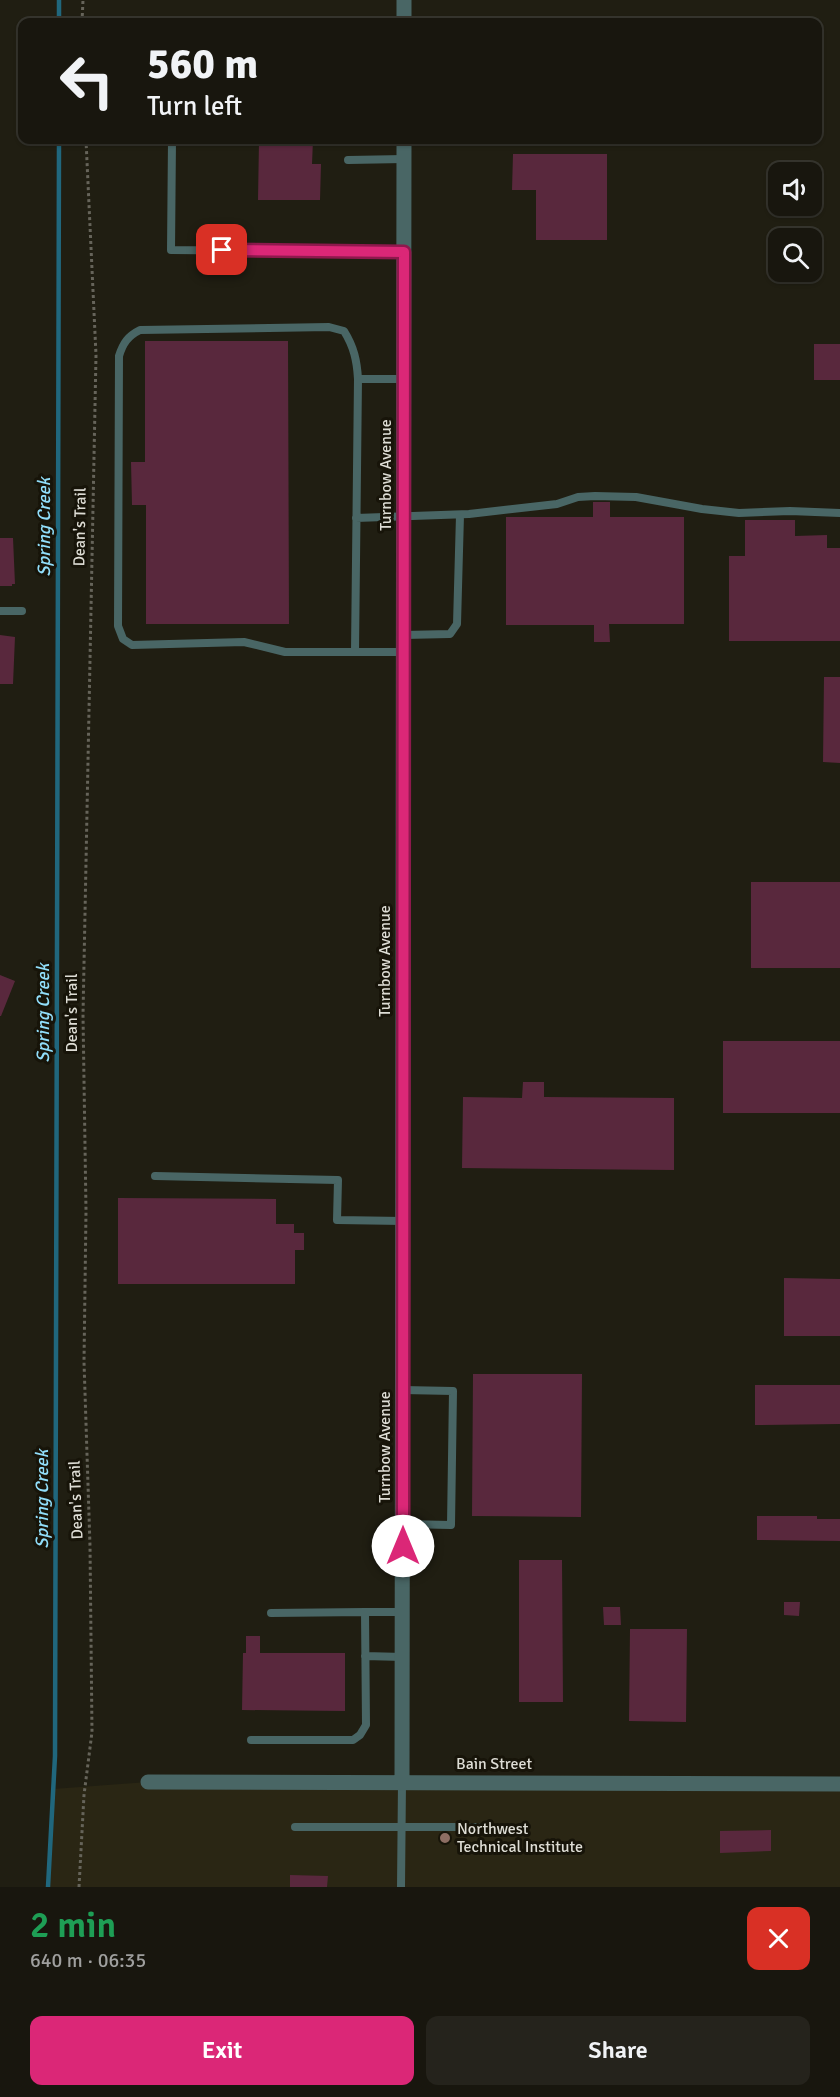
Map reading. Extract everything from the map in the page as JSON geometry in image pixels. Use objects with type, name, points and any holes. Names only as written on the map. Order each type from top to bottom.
[{"type":"street","points":[[404,0],[404,18]]},
{"type":"street","name":"Turnbow Avenue","points":[[402,1782],[404,144]]},
{"type":"street","name":"Bain Street","points":[[148,1782],[840,1784]]},
{"type":"lane","points":[[172,144],[171,250],[404,252]]},
{"type":"lane","points":[[348,160],[404,159]]},
{"type":"lane","points":[[355,652],[358,380],[357,363],[352,344],[344,331],[329,327],[140,330],[130,335],[122,346],[119,356],[118,626],[123,639],[132,645],[244,642],[285,652],[355,652],[404,652]]},
{"type":"lane","points":[[358,380],[404,379]]},
{"type":"lane","points":[[356,518],[404,518],[460,514],[557,504],[578,497],[595,496],[636,497],[739,513],[790,511],[840,513]]},
{"type":"lane","points":[[404,635],[450,634],[457,624],[460,514]]},
{"type":"lane","points":[[0,611],[22,611]]},
{"type":"lane","points":[[155,1176],[338,1180],[337,1220],[403,1221]]},
{"type":"lane","points":[[403,1390],[453,1391],[451,1525],[403,1524]]},
{"type":"lane","points":[[251,1740],[353,1740],[360,1734],[366,1725],[365,1612]]},
{"type":"lane","points":[[271,1613],[402,1612]]},
{"type":"lane","points":[[365,1656],[402,1657]]},
{"type":"lane","points":[[401,1887],[402,1782]]},
{"type":"lane","points":[[295,1827],[488,1827]]},
{"type":"path","points":[[82,18],[83,0]]},
{"type":"path","name":"Dean's Trail","points":[[79,1887],[84,1795],[92,1732],[90,1546],[84,1362],[86,1211],[83,1015],[96,355],[86,144]]},
{"type":"shaded area","name":"Northwest Technical Institute","points":[[148,1782],[840,1784],[840,1887],[48,1887],[53,1789]]},
{"type":"building","points":[[259,144],[313,144],[312,164],[321,164],[320,200],[258,200]]},
{"type":"building","points":[[513,154],[607,154],[607,240],[536,240],[536,190],[512,190]]},
{"type":"building","points":[[145,341],[288,341],[289,624],[146,624],[146,505],[132,505],[131,462],[145,462]]},
{"type":"building","points":[[814,344],[840,344],[840,380],[814,380]]},
{"type":"building","points":[[593,502],[610,502],[610,517],[684,517],[684,624],[609,624],[610,642],[594,642],[594,625],[506,625],[506,517],[593,517]]},
{"type":"building","points":[[745,520],[795,520],[795,536],[827,535],[827,548],[840,548],[840,641],[729,641],[729,556],[745,556]]},
{"type":"building","points":[[0,538],[13,538],[15,584],[12,586],[0,586]]},
{"type":"building","points":[[0,635],[15,637],[13,684],[0,684]]},
{"type":"building","points":[[824,677],[840,677],[840,763],[823,762]]},
{"type":"building","points":[[751,882],[840,882],[840,968],[751,968]]},
{"type":"building","points":[[0,975],[15,981],[1,1016],[0,1016]]},
{"type":"building","points":[[723,1041],[840,1041],[840,1113],[723,1113]]},
{"type":"building","points":[[523,1082],[544,1082],[544,1097],[674,1098],[674,1170],[462,1168],[463,1097],[522,1098]]},
{"type":"building","points":[[118,1198],[276,1199],[276,1224],[294,1224],[294,1233],[304,1233],[304,1250],[295,1250],[295,1284],[118,1284]]},
{"type":"building","points":[[784,1278],[840,1279],[840,1336],[784,1336]]},
{"type":"building","points":[[473,1374],[582,1374],[581,1517],[472,1516]]},
{"type":"building","points":[[755,1385],[840,1385],[840,1424],[755,1425]]},
{"type":"building","points":[[757,1516],[817,1516],[817,1519],[840,1519],[840,1541],[757,1540]]},
{"type":"building","points":[[519,1560],[562,1560],[563,1702],[519,1702]]},
{"type":"building","points":[[784,1602],[800,1602],[799,1616],[784,1615]]},
{"type":"building","points":[[603,1607],[620,1607],[621,1625],[604,1625]]},
{"type":"building","points":[[630,1629],[687,1629],[686,1722],[629,1721]]},
{"type":"building","points":[[246,1636],[260,1636],[260,1653],[345,1653],[345,1711],[242,1710],[243,1653],[246,1653]]},
{"type":"building","points":[[771,1830],[771,1851],[720,1853],[720,1831]]},
{"type":"building","points":[[290,1875],[328,1876],[327,1887],[290,1887]]},
{"type":"waterway","name":"Spring Creek","points":[[59,0],[59,18]]},
{"type":"waterway","name":"Spring Creek","points":[[48,1887],[55,1756],[59,144]]},
{"type":"place","name":"Northwest Technical Institute","points":[[445,1838]]},
{"type":"route","points":[[222,250],[404,252],[403,1546]]}]
